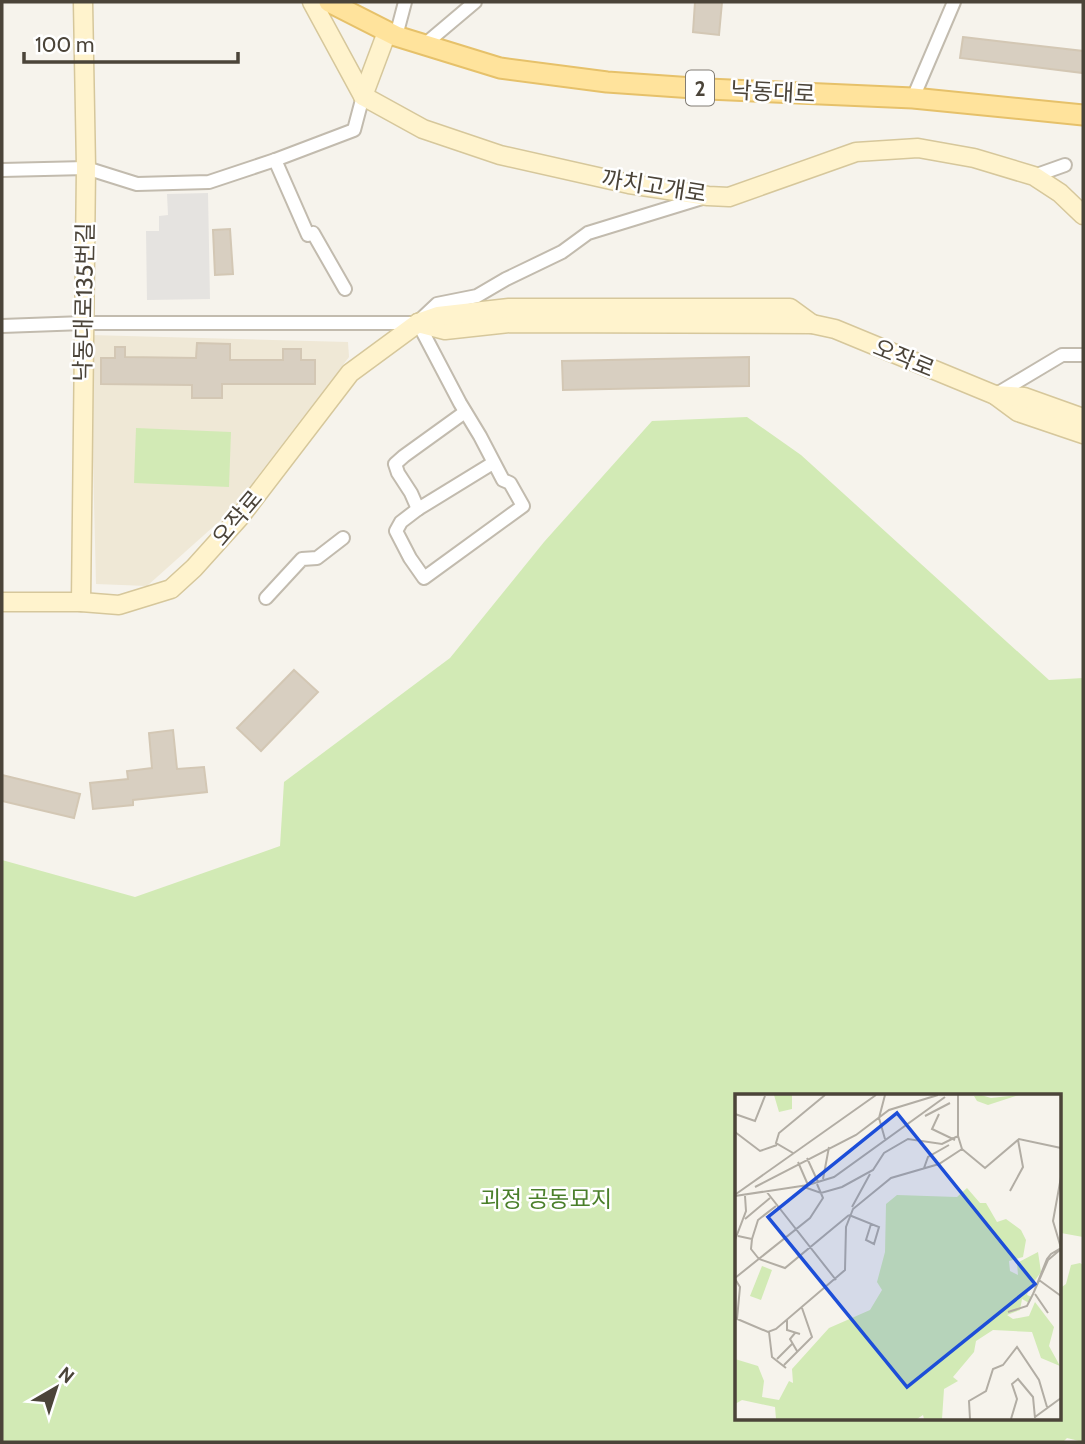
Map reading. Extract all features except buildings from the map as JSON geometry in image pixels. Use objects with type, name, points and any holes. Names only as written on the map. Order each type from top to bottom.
[{"type":"main road","name":"낙동대로","points":[[333,3],[391,34],[500,68],[607,82],[913,99],[1083,116]]},
{"type":"street","name":"낙동대로135번길","points":[[81,602],[86,167],[83,2]]},
{"type":"street","points":[[312,2],[363,96]]},
{"type":"street","points":[[2,170],[86,167],[138,184],[209,182],[354,130],[363,96],[405,2]]},
{"type":"street","points":[[424,46],[475,2]]},
{"type":"street","points":[[913,99],[954,2]]},
{"type":"street","name":"까치고개로","points":[[363,96],[423,129],[500,155],[629,184],[729,197],[856,152],[918,148],[974,158],[1034,176],[1060,193],[1083,215]]},
{"type":"street","points":[[275,160],[308,235],[313,233],[345,289]]},
{"type":"street","points":[[1034,176],[1065,164]]},
{"type":"street","points":[[2,326],[84,323],[418,323],[437,304],[477,296],[562,252],[588,233],[708,196]]},
{"type":"street","points":[[418,323],[493,463],[503,480],[510,482],[523,506],[424,578],[410,558],[397,531],[401,522],[493,463]]},
{"type":"street","name":"오작로","points":[[2,602],[119,605],[171,589],[239,518],[350,373],[418,323],[445,330],[510,323],[812,324],[835,329],[995,395],[1018,412],[1083,434]]},
{"type":"street","points":[[995,395],[1062,355],[1083,355]]},
{"type":"street","name":"오작로","points":[[995,395],[1024,397],[1083,418]]},
{"type":"street","points":[[418,509],[395,464],[465,412]]},
{"type":"street","points":[[266,598],[302,559],[317,558],[343,538]]},
{"type":"shaded area","points":[[208,193],[210,299],[147,300],[146,231],[159,231],[159,216],[168,215],[167,194]]},
{"type":"shaded area","points":[[90,335],[348,342],[349,357],[232,510],[147,586],[96,584]]},
{"type":"green space","name":"괴정 공동묘지","points":[[747,417],[801,455],[1049,680],[1083,678],[1083,1237],[1060,1232],[1060,1094],[735,1094],[735,1420],[1060,1420],[1060,1288],[1066,1284],[1071,1265],[1080,1263],[1083,1265],[1083,1442],[1067,1438],[1063,1442],[2,1442],[2,860],[135,897],[280,846],[284,782],[450,658],[544,542],[652,421]]},
{"type":"green space","points":[[136,428],[231,432],[229,487],[134,483]]}]
